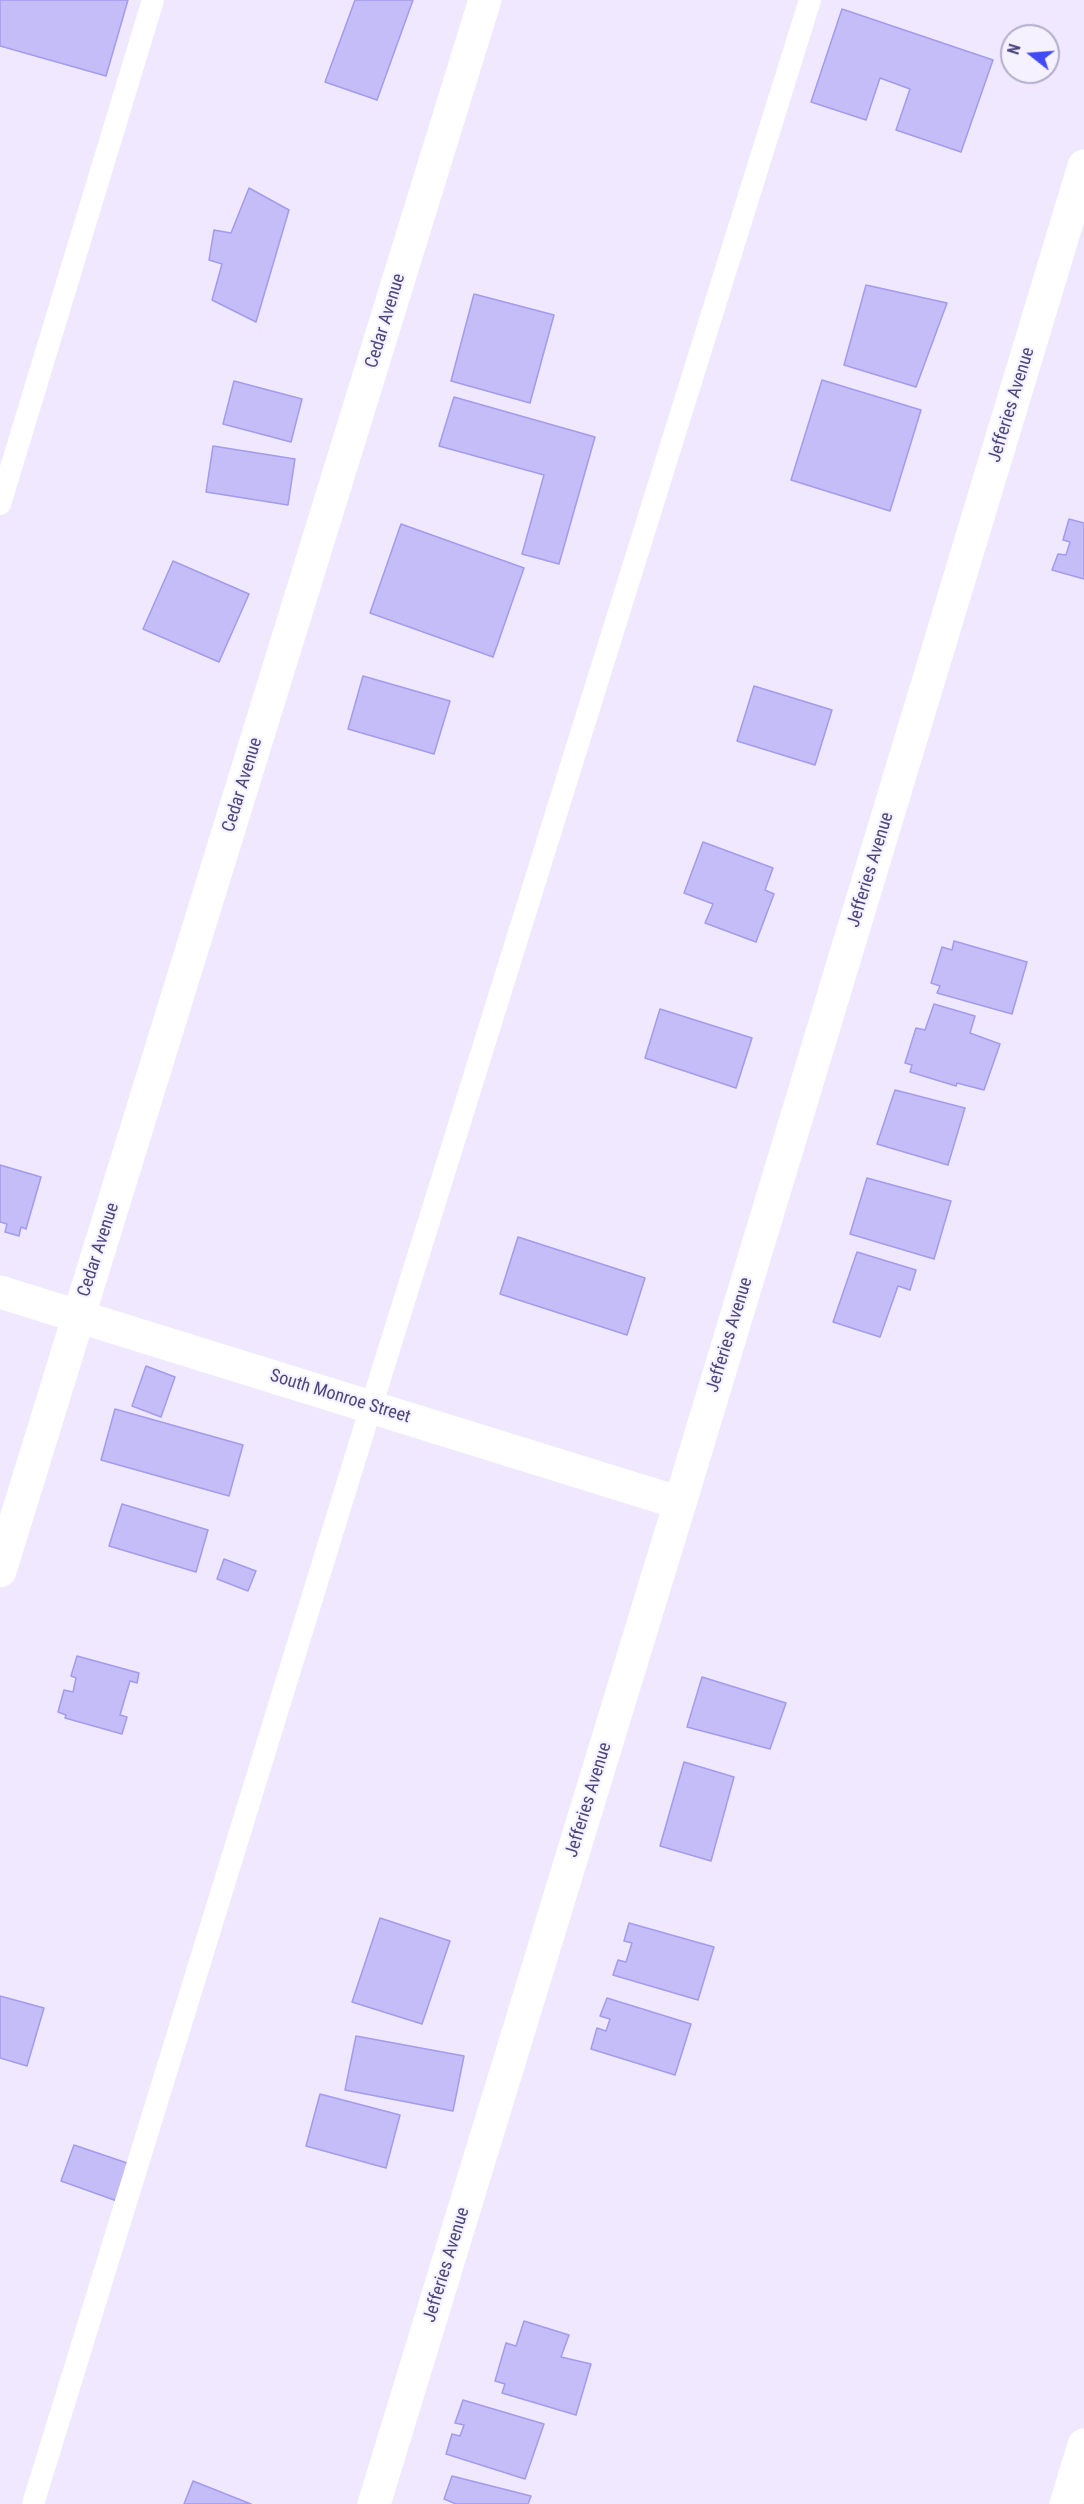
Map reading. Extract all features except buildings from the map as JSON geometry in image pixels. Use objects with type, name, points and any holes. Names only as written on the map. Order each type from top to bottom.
[{"type":"street","name":"Cedar Avenue","points":[[0,1571],[485,0]]},
{"type":"street","name":"Jefferies Avenue","points":[[374,2504],[680,1503],[1084,166]]},
{"type":"street","name":"South Monroe Street","points":[[0,1292],[680,1503]]},
{"type":"street","points":[[1066,2504],[1084,2445]]},
{"type":"lane","points":[[0,504],[153,0]]},
{"type":"lane","points":[[33,2504],[371,1407],[810,0]]}]
